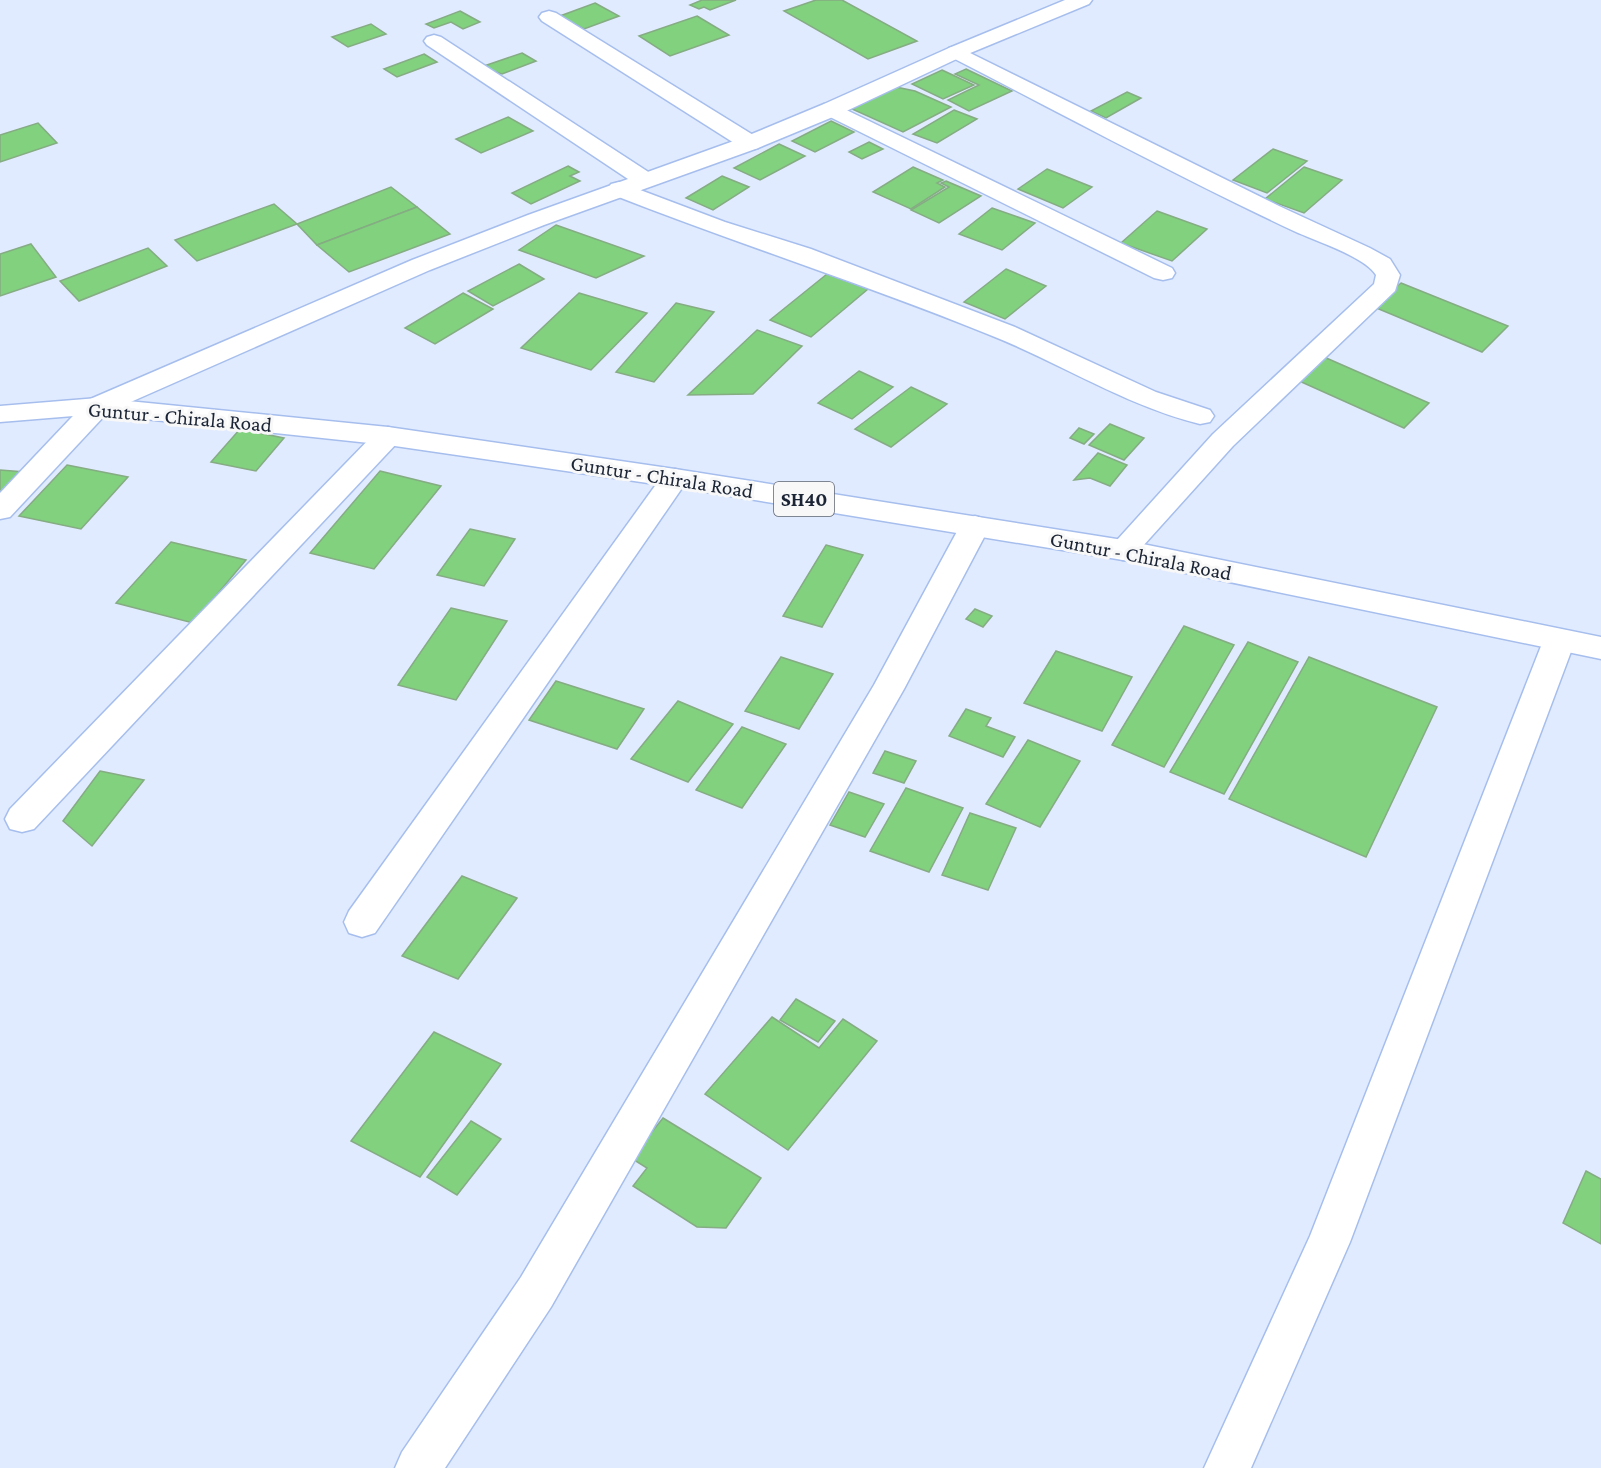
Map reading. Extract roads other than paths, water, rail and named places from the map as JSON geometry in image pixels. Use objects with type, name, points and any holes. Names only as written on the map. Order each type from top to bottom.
[{"type":"street","points":[[0,510],[98,406],[421,266],[619,189],[750,143],[832,109],[956,52],[1082,0]]},
{"type":"street","points":[[549,17],[750,143]]},
{"type":"street","points":[[434,40],[645,180]]},
{"type":"street","points":[[956,52],[1271,211],[1361,253],[1381,264],[1388,275],[1386,285],[1223,440],[1123,550]]},
{"type":"street","points":[[832,109],[1163,273]]},
{"type":"street","points":[[619,189],[717,227],[802,254],[1006,332],[1147,398],[1200,416]]},
{"type":"street","name":"Guntur - Chirala Road","points":[[0,414],[98,406],[388,436],[675,478],[1123,550],[1601,648]]},
{"type":"street","points":[[22,819],[388,436]]},
{"type":"street","points":[[362,922],[675,478]]},
{"type":"street","points":[[418,1468],[536,1292],[888,689],[975,526]]},
{"type":"street","points":[[1227,1468],[1329,1242],[1559,641]]}]
